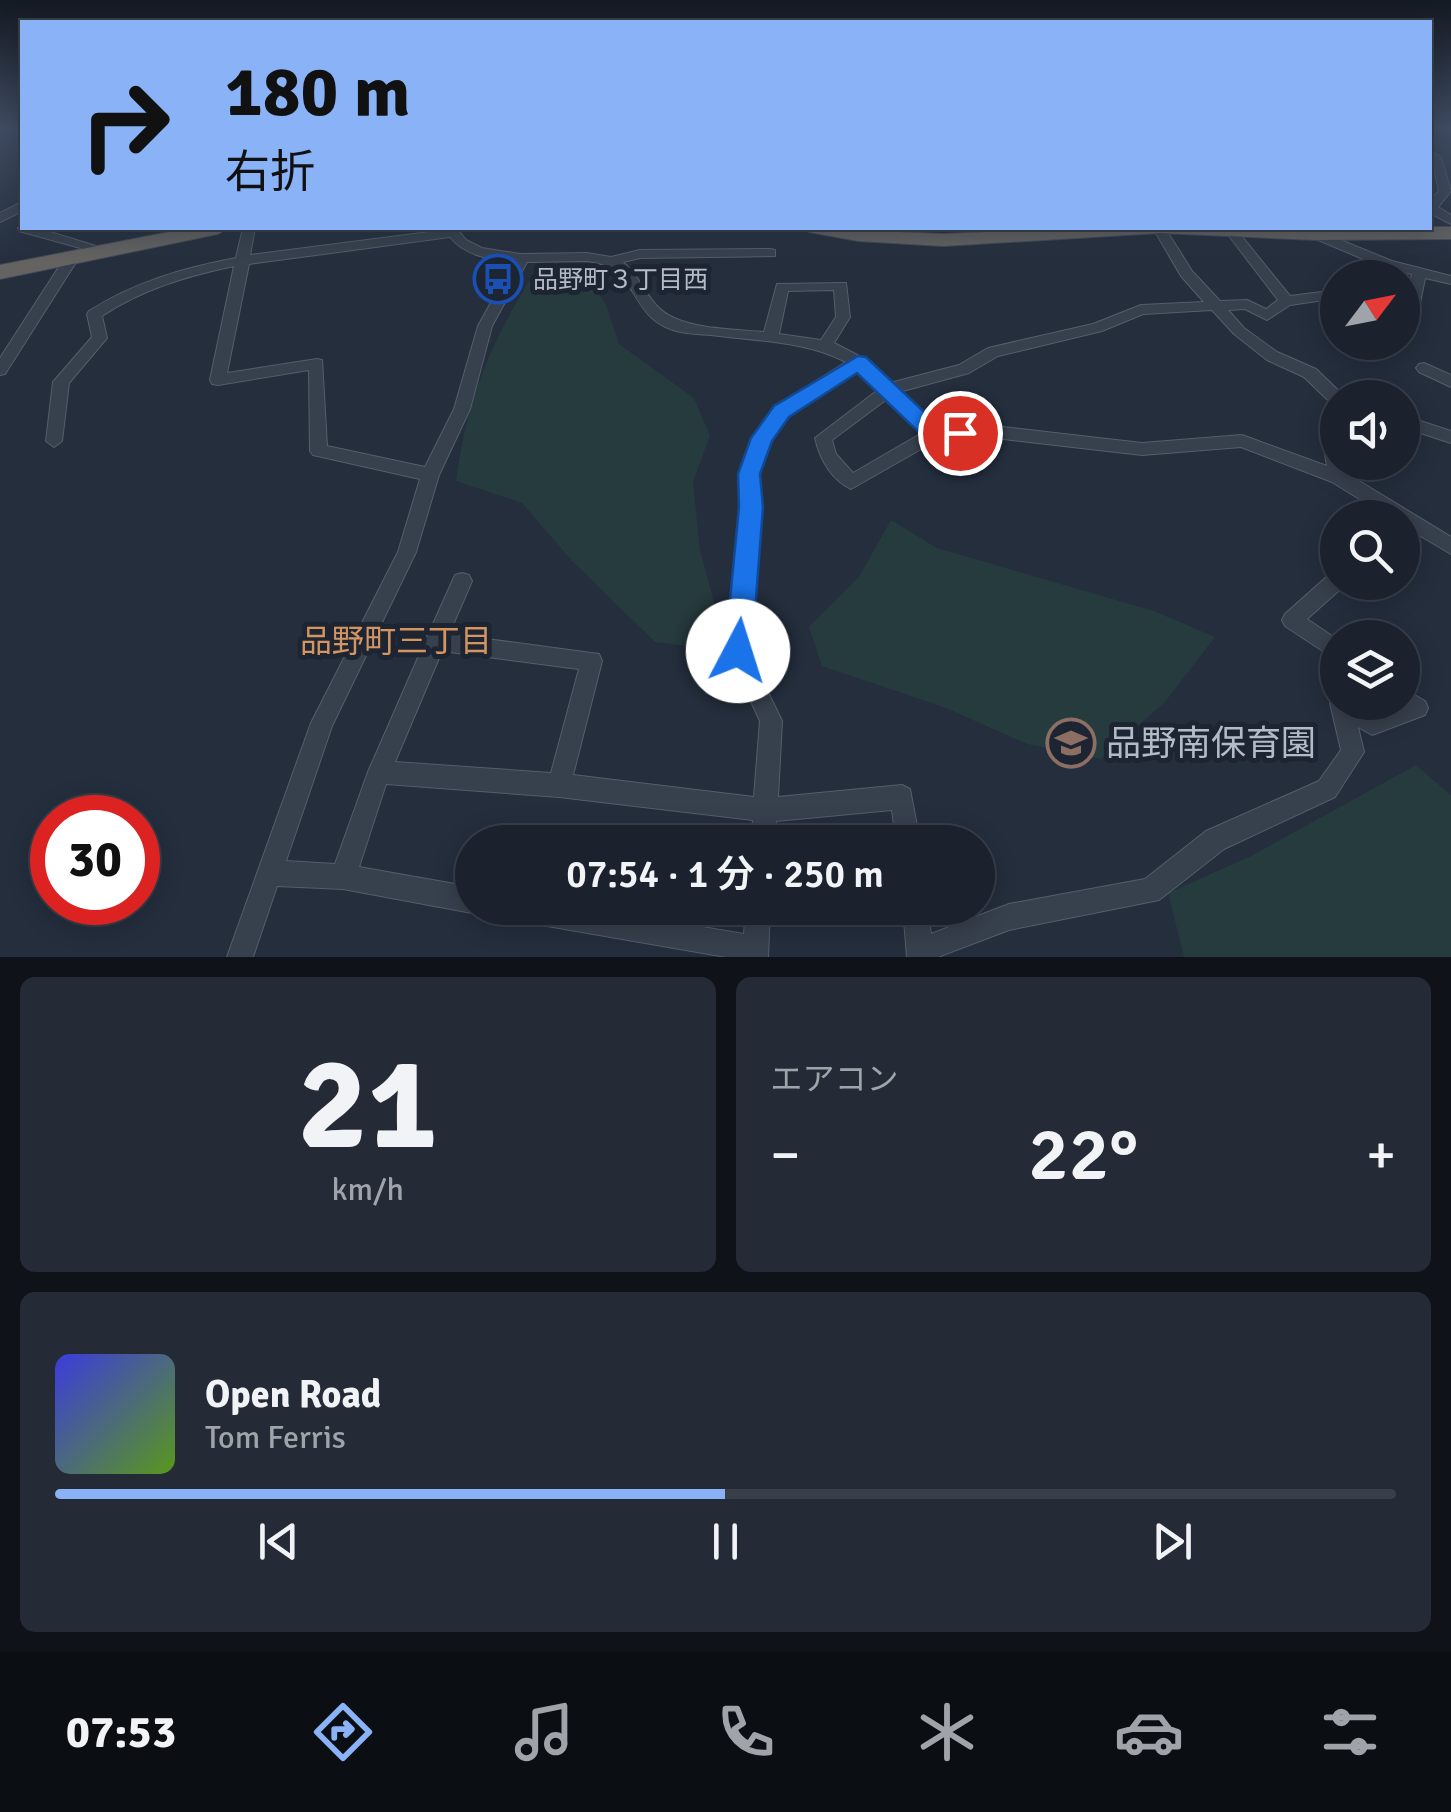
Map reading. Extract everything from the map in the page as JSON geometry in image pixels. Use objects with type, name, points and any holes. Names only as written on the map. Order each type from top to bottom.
[{"type":"highway","points":[[0,272],[207,230]]},
{"type":"highway","points":[[829,230],[900,241],[1086,230]]},
{"type":"highway","points":[[1259,230],[1316,234],[1451,233]]},
{"type":"street","points":[[1432,206],[1445,191],[1439,173]]},
{"type":"street","points":[[33,230],[102,250]]},
{"type":"street","points":[[249,230],[218,380],[318,364],[318,451],[430,475]]},
{"type":"street","points":[[54,441],[61,382],[100,338],[94,314],[113,298],[140,288],[242,261],[451,230],[465,245],[484,253],[523,258],[610,262],[640,254],[770,253]]},
{"type":"street","points":[[1161,230],[1186,273],[1239,331],[1272,356],[1310,373],[1320,383]]},
{"type":"street","points":[[1232,230],[1286,300]]},
{"type":"street","points":[[1316,234],[1384,260]]},
{"type":"street","points":[[240,957],[322,723],[406,552],[430,475],[462,409],[485,326],[523,258]]},
{"type":"street","points":[[0,370],[71,259]]},
{"type":"street","points":[[610,262],[624,268],[656,314],[678,326],[825,345],[858,362],[934,434]]},
{"type":"street","points":[[1420,274],[1451,280]]},
{"type":"street","points":[[772,336],[782,287],[840,286],[843,317],[825,345]]},
{"type":"street","points":[[1320,296],[1286,300],[1267,315],[1247,304],[1213,303],[1162,312],[1141,310],[1097,328],[993,352],[964,370],[890,389],[823,438],[828,457],[851,482],[934,434],[986,432],[1142,449],[1242,441],[1320,470]]},
{"type":"street","points":[[764,825],[771,721],[738,651],[751,507],[749,474],[762,438],[781,412],[858,362]]},
{"type":"street","points":[[1424,368],[1451,382]]},
{"type":"street","points":[[1420,427],[1451,437]]},
{"type":"street","points":[[1343,480],[1375,500]]},
{"type":"street","points":[[1420,528],[1451,546]]},
{"type":"street","points":[[343,877],[379,772],[462,582]]},
{"type":"street","points":[[1320,595],[1292,620],[1320,639]]},
{"type":"street","points":[[434,641],[592,661],[560,785]]},
{"type":"street","points":[[917,925],[920,954],[1010,917],[1150,892],[1215,840],[1326,788],[1352,752],[1344,720]]},
{"type":"street","points":[[379,772],[560,785],[765,810],[902,797],[906,825]]},
{"type":"street","points":[[271,873],[343,877],[455,897]]},
{"type":"street","points":[[608,925],[755,953],[757,925]]},
{"type":"green space","points":[[534,274],[592,283],[606,305],[619,344],[694,398],[710,436],[693,481],[700,550],[717,613],[686,646],[655,642],[572,561],[522,503],[456,481],[467,424],[483,373]]},
{"type":"green space","points":[[891,520],[937,548],[1154,611],[1215,637],[1165,702],[1101,759],[1027,744],[946,708],[822,666],[809,627],[859,577]]},
{"type":"green space","points":[[1416,765],[1451,795],[1451,957],[1184,957],[1168,893],[1251,856]]},
{"type":"place","name":"品野町３丁目西","points":[[498,279]]},
{"type":"place","name":"品野南保育園","points":[[1071,743]]},
{"type":"district","name":"品野町三丁目","points":[[396,641]]},
{"type":"route","points":[[738,651],[751,507],[749,474],[762,438],[781,412],[858,362],[934,434],[960,433]]}]
